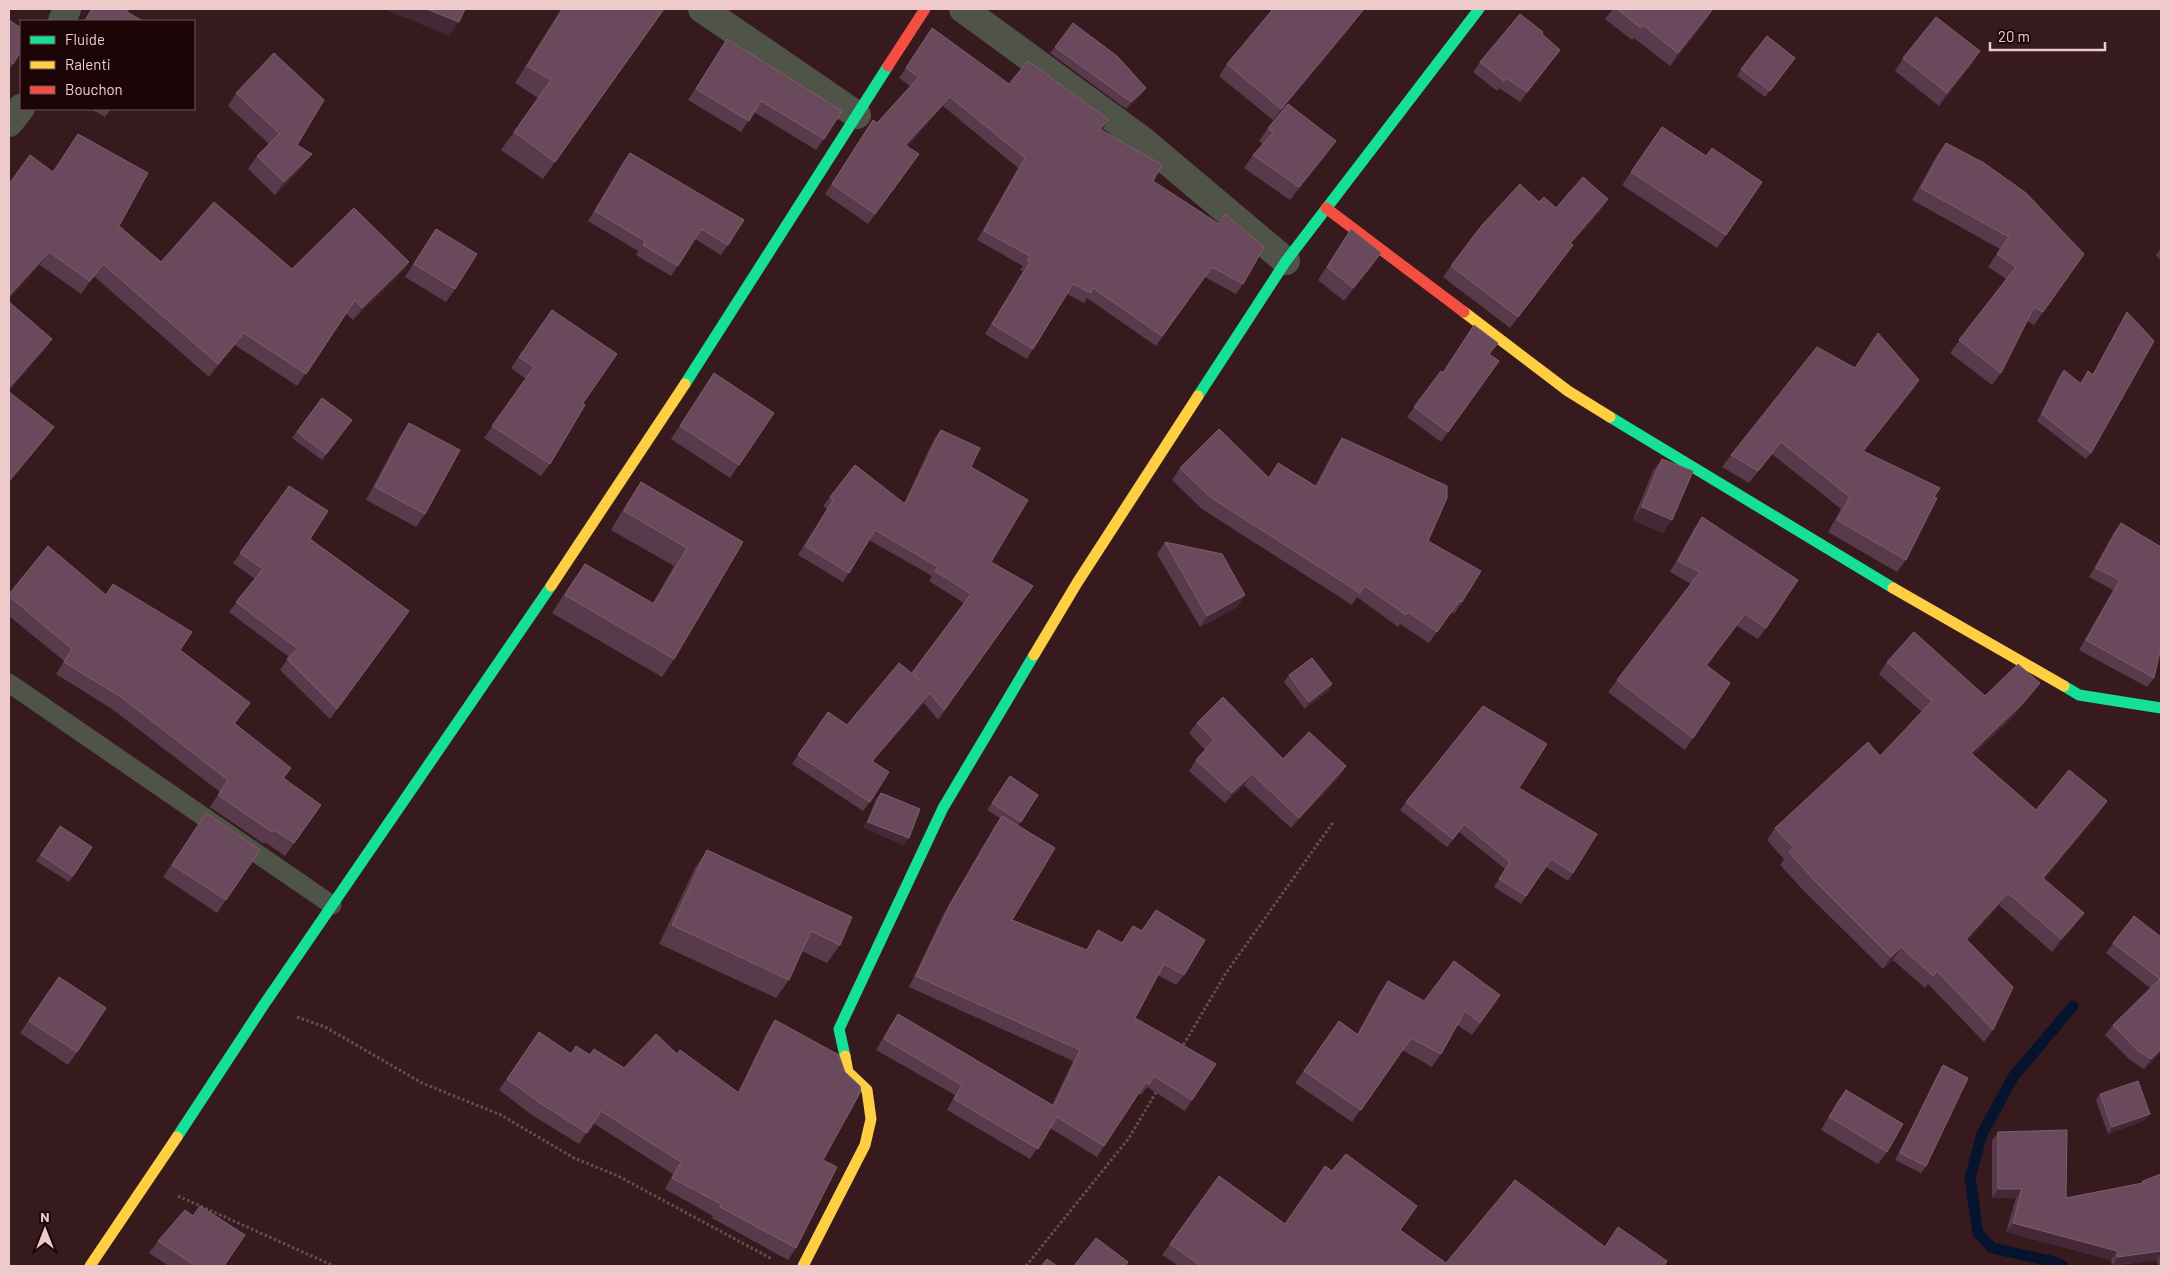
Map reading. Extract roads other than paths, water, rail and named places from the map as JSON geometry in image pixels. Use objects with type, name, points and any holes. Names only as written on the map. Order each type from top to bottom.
[{"type":"street","points":[[702,9],[857,114]]},
{"type":"street","points":[[90,1266],[148,1182],[263,1006],[636,459],[925,9]]},
{"type":"street","points":[[963,9],[1142,139],[1286,261]]},
{"type":"street","points":[[803,1266],[864,1145],[871,1119],[867,1090],[848,1072],[840,1029],[943,808],[1077,583],[1286,261],[1479,9]]},
{"type":"street","points":[[9,123],[20,109]]},
{"type":"street","points":[[1326,208],[1568,391],[1846,561],[2079,695],[2161,708]]},
{"type":"lane","points":[[9,683],[332,905]]},
{"type":"waterway","points":[[2063,1266],[2055,1262],[1992,1248],[1978,1233],[1970,1178],[1982,1134],[2013,1077],[2073,1006]]}]
